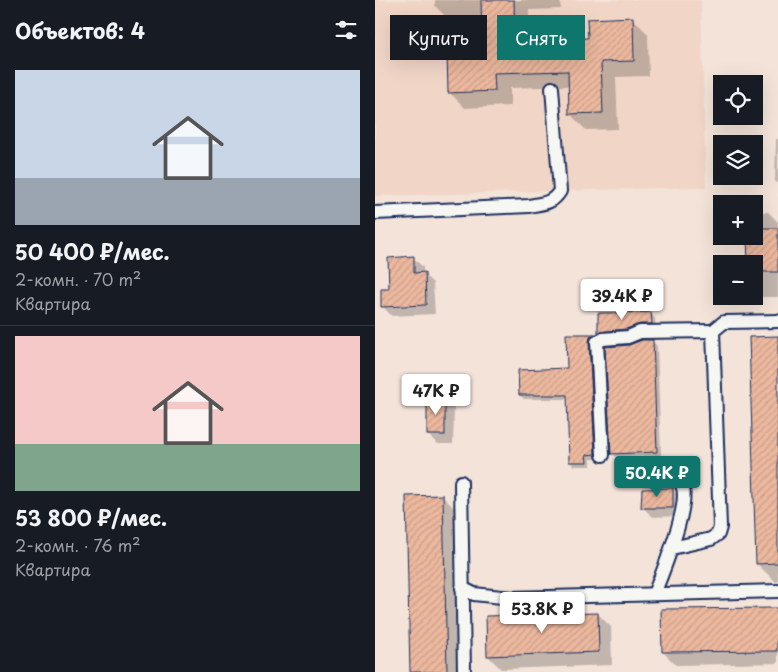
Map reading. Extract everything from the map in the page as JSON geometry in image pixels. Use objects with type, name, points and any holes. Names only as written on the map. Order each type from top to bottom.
[{"type":"lane","points":[[375,213],[529,206],[547,203],[555,198],[559,191],[552,88]]},
{"type":"lane","points":[[603,455],[597,342],[603,339],[628,337],[640,332],[713,331],[724,322],[778,321]]},
{"type":"lane","points":[[672,548],[711,539],[718,534],[720,528],[713,331]]},
{"type":"lane","points":[[645,478],[677,479],[682,485],[684,498],[672,548],[654,594]]},
{"type":"lane","points":[[461,482],[464,672]]},
{"type":"lane","points":[[462,588],[474,594],[511,598],[778,591]]},
{"type":"shaded area","points":[[375,0],[701,0],[706,187],[375,196]]},
{"type":"building","points":[[481,0],[514,0],[514,15],[497,15],[497,60],[585,60],[585,38],[588,38],[587,19],[633,17],[634,61],[601,62],[603,113],[569,114],[568,71],[494,73],[495,91],[448,93],[447,60],[487,60],[487,15],[481,15]]},
{"type":"building","points":[[763,228],[778,228],[778,272],[763,272],[763,255],[748,255],[747,245],[763,245]]},
{"type":"building","points":[[414,256],[414,273],[425,272],[426,305],[381,307],[381,289],[389,289],[388,258]]},
{"type":"building","points":[[651,312],[652,324],[640,324],[626,329],[598,332],[598,313]]},
{"type":"building","points":[[566,334],[595,334],[590,337],[589,342],[595,454],[586,455],[587,462],[569,462],[567,395],[519,395],[518,370],[567,368]]},
{"type":"building","points":[[778,336],[778,563],[756,564],[749,337]]},
{"type":"building","points":[[642,340],[653,340],[657,452],[611,454],[605,347],[629,345]]},
{"type":"building","points":[[427,396],[445,396],[445,435],[427,435]]},
{"type":"building","points":[[673,488],[673,508],[641,508],[642,489]]},
{"type":"building","points":[[443,495],[447,672],[410,672],[406,496]]},
{"type":"building","points":[[777,608],[777,651],[662,652],[661,609]]},
{"type":"building","points":[[598,613],[599,652],[487,656],[486,616]]}]
